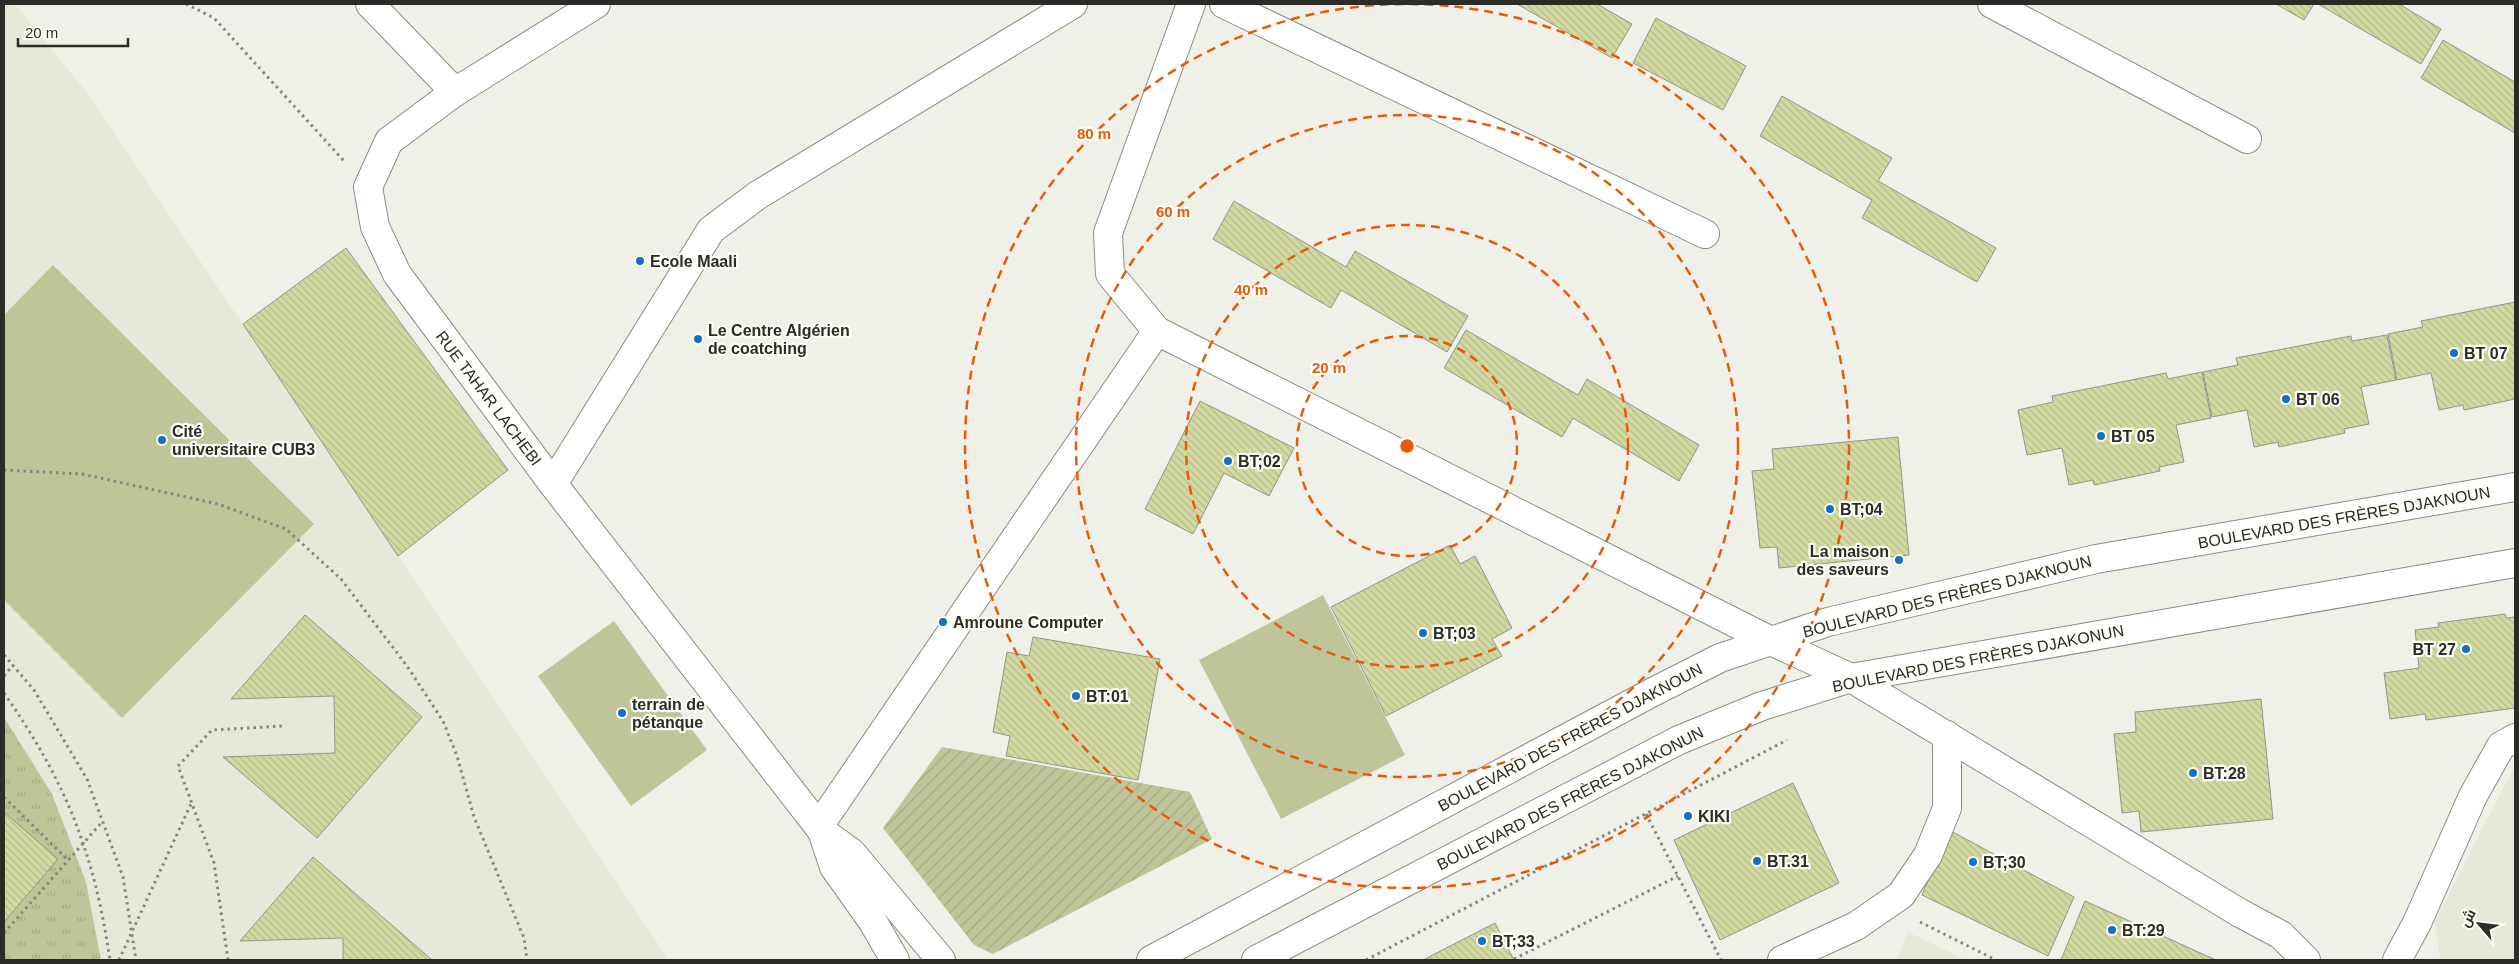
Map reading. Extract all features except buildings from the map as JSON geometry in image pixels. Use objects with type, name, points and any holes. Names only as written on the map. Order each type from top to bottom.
[{"type":"street","points":[[370,4],[455,92]]},
{"type":"street","points":[[368,187],[389,141],[455,92],[596,4]]},
{"type":"street","points":[[553,484],[711,230],[758,195],[1073,4]]},
{"type":"street","points":[[1191,4],[1108,233],[1110,274],[1157,331],[1771,641],[1850,678],[2280,935],[2306,960]]},
{"type":"street","points":[[1224,4],[1705,234]]},
{"type":"street","points":[[1992,4],[2248,139]]},
{"type":"street","name":"RUE TAHAR LACHEBI","points":[[368,187],[375,227],[397,274],[553,484],[821,828]]},
{"type":"street","points":[[821,828],[1157,331]]},
{"type":"street","name":"BOULEVARD DES FRÈRES DJAKNOUN","points":[[1151,960],[1720,658],[1828,622],[2096,559],[2515,487]]},
{"type":"street","name":"BOULEVARD DES FRÈRES DJAKONUN","points":[[1256,960],[1679,740],[1762,706],[1850,678],[2511,561]]},
{"type":"street","points":[[1782,960],[1856,926],[1900,895],[1928,855],[1947,808],[1947,735]]},
{"type":"street","points":[[2398,960],[2417,923],[2473,796],[2501,746],[2515,738]]},
{"type":"street","points":[[821,828],[834,867],[873,922],[895,960]]},
{"type":"street","points":[[821,828],[852,853],[940,960]]},
{"type":"path","points":[[186,4],[214,18],[368,187]]},
{"type":"path","points":[[4,470],[82,474],[218,504],[286,529],[341,580],[408,666],[443,721],[457,756],[474,817],[524,938],[527,960]]},
{"type":"path","points":[[4,656],[34,690],[87,780],[123,877],[136,960]]},
{"type":"path","points":[[4,676],[13,665]]},
{"type":"path","points":[[4,693],[34,736],[59,782],[84,842],[102,906],[110,960]]},
{"type":"path","points":[[228,960],[214,863],[178,766],[212,730],[284,726]]},
{"type":"path","points":[[1366,960],[1787,740]]},
{"type":"path","points":[[4,797],[68,860]]},
{"type":"path","points":[[119,960],[192,803]]},
{"type":"path","points":[[1646,814],[1720,959],[1715,960]]},
{"type":"path","points":[[4,933],[102,822]]},
{"type":"path","points":[[1514,959],[1678,876]]},
{"type":"path","points":[[1886,905],[1996,960]]},
{"type":"shaded area","name":"Cité universitaire CUB3","points":[[4,4],[15,4],[89,95],[669,960],[4,960]]},
{"type":"shaded area","points":[[2515,769],[2515,960],[2440,960],[2435,921],[2512,771]]},
{"type":"shaded area","points":[[1908,932],[1966,960],[1896,960]]},
{"type":"green space","points":[[53,265],[314,524],[122,718],[4,600],[4,315]]},
{"type":"green space","points":[[1323,595],[1405,755],[1281,819],[1199,660]]},
{"type":"green space","name":"terrain de pétanque","points":[[614,621],[707,750],[631,806],[538,676]]},
{"type":"green space","points":[[4,717],[52,794],[86,882],[101,960],[4,960]]},
{"type":"green space","points":[[942,747],[1190,792],[1212,839],[993,954],[974,945],[883,828]]},
{"type":"place","name":"Ecole Maali","points":[[640,261]]},
{"type":"place","name":"Le Centre Algérien de coatching","points":[[698,339]]},
{"type":"place","name":"BT 07","points":[[2454,353]]},
{"type":"place","name":"BT 06","points":[[2286,399]]},
{"type":"place","name":"BT 05","points":[[2101,436]]},
{"type":"place","name":"Cité universitaire CUB3","points":[[162,440]]},
{"type":"place","name":"BT;02","points":[[1228,461]]},
{"type":"place","name":"BT;04","points":[[1830,509]]},
{"type":"place","name":"La maison des saveurs","points":[[1899,560]]},
{"type":"place","name":"Amroune Computer","points":[[943,622]]},
{"type":"place","name":"BT;03","points":[[1423,633]]},
{"type":"place","name":"BT 27","points":[[2466,649]]},
{"type":"place","name":"BT:01","points":[[1076,696]]},
{"type":"place","name":"terrain de pétanque","points":[[622,713]]},
{"type":"place","name":"BT:28","points":[[2193,773]]},
{"type":"place","name":"KIKI","points":[[1688,816]]},
{"type":"place","name":"BT.31","points":[[1757,861]]},
{"type":"place","name":"BT;30","points":[[1973,862]]},
{"type":"place","name":"BT:29","points":[[2112,930]]},
{"type":"place","name":"BT;33","points":[[1482,941]]}]
